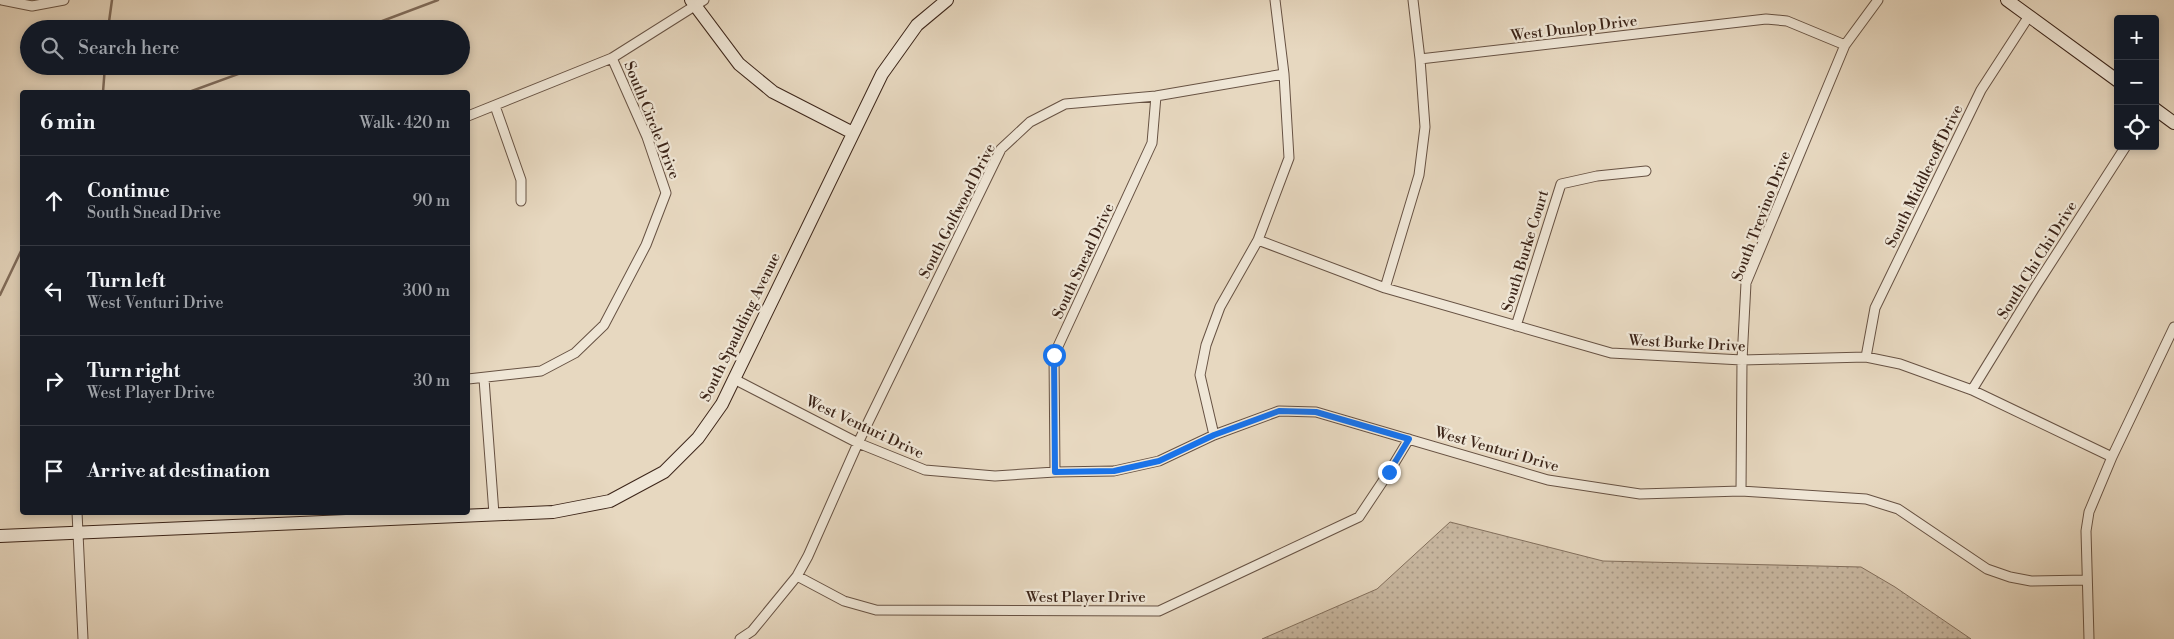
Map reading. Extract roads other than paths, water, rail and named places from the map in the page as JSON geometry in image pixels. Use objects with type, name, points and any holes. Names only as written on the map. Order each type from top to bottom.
[{"type":"street","points":[[2,0],[32,6],[64,0]]},
{"type":"street","name":"South Spaulding Avenue","points":[[0,536],[553,512],[610,500],[664,472],[698,438],[722,404],[853,132],[894,56],[917,25],[947,0]]},
{"type":"street","points":[[1214,435],[1200,374],[1206,345],[1220,306],[1258,240],[1289,158],[1284,74],[1275,0]]},
{"type":"street","points":[[1385,288],[1418,175],[1425,127],[1413,0]]},
{"type":"street","name":"South Trevino Drive","points":[[1741,491],[1742,360],[1746,283],[1846,46],[1878,0]]},
{"type":"street","points":[[2007,0],[2114,78]]},
{"type":"street","points":[[470,115],[612,58],[697,2],[739,64],[773,92],[853,132]]},
{"type":"street","name":"South Middlecoff Drive","points":[[1866,357],[1875,308],[1981,90],[2029,16]]},
{"type":"street","name":"West Dunlop Drive","points":[[1420,60],[1766,19],[1787,21],[1846,46]]},
{"type":"street","name":"South Circle Drive","points":[[470,379],[484,379],[541,371],[575,353],[604,325],[646,245],[666,192],[647,137],[612,58]]},
{"type":"street","name":"South Golfwood Drive","points":[[740,639],[752,631],[797,576],[808,556],[858,443],[1001,149],[1030,122],[1066,104],[1156,96],[1284,74]]},
{"type":"street","name":"South Snead Drive","points":[[1055,472],[1054,355],[1152,143],[1156,96]]},
{"type":"street","points":[[495,106],[521,180],[521,201]]},
{"type":"street","points":[[2159,112],[2174,123]]},
{"type":"street","name":"South Chi Chi Drive","points":[[1972,390],[2123,150]]},
{"type":"street","name":"South Burke Court","points":[[1516,326],[1561,184],[1597,176],[1646,171]]},
{"type":"street","name":"West Burke Drive","points":[[1258,240],[1385,288],[1612,353],[1742,360],[1866,357],[1900,364],[1972,390],[2112,456]]},
{"type":"street","points":[[2089,639],[2086,531],[2089,512],[2112,456],[2174,327]]},
{"type":"street","points":[[484,379],[494,514]]},
{"type":"street","name":"West Venturi Drive","points":[[734,379],[858,443],[925,470],[995,476],[1114,471],[1159,461],[1214,435],[1279,411],[1316,412],[1548,480],[1630,493],[1741,491],[1866,499],[1898,510],[1987,569],[2010,577],[2031,580],[2087,580]]},
{"type":"street","name":"West Player Drive","points":[[797,576],[844,601],[876,610],[1159,610],[1359,517],[1409,439]]},
{"type":"street","points":[[77,515],[83,639]]},
{"type":"waterway","points":[[109,20],[112,0]]},
{"type":"waterway","points":[[385,20],[438,0]]},
{"type":"waterway","points":[[103,90],[104,75]]},
{"type":"waterway","points":[[194,90],[235,75]]},
{"type":"waterway","points":[[0,295],[20,253]]}]
